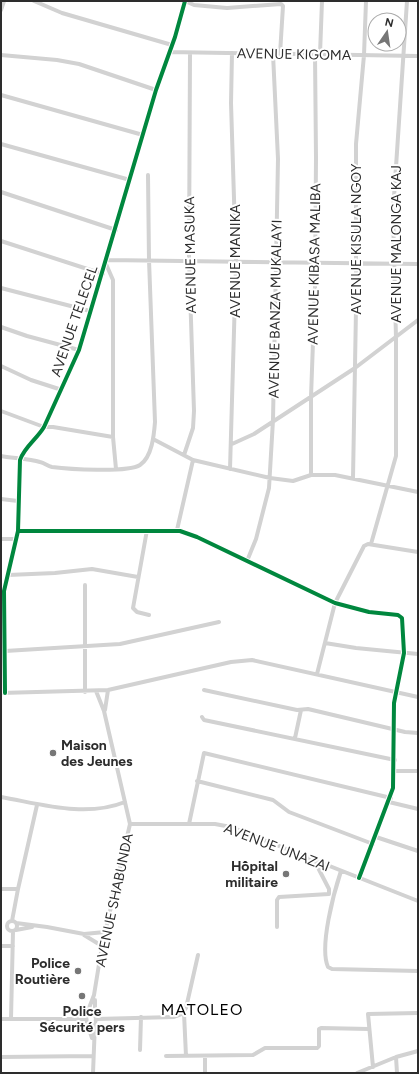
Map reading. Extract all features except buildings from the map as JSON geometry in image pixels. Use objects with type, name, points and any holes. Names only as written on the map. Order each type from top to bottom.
[{"type":"street","points":[[1,10],[4,1]]},
{"type":"street","points":[[34,1],[62,13],[172,45]]},
{"type":"street","points":[[185,1],[194,5],[214,8],[233,8],[276,3],[281,4],[283,6],[280,54]]},
{"type":"street","name":"AVENUE TELECEL","points":[[20,460],[23,453],[38,437],[44,427],[79,350],[90,311],[103,274],[156,90],[172,45],[185,1]]},
{"type":"street","points":[[320,54],[322,1]]},
{"type":"street","name":"AVENUE KISULA NGOY","points":[[353,478],[356,144],[364,55],[366,1]]},
{"type":"street","name":"AVENUE MALONGA KAJ","points":[[371,544],[396,456],[394,212],[407,1]]},
{"type":"street","name":"AVENUE KIGOMA","points":[[169,52],[418,56]]},
{"type":"street","name":"AVENUE MASUKA","points":[[184,455],[193,428],[194,416],[189,260],[190,53]]},
{"type":"street","name":"AVENUE MANIKA","points":[[230,469],[232,444],[236,262],[231,103],[232,53]]},
{"type":"street","name":"AVENUE BANZA MUKALAYI","points":[[247,561],[252,552],[262,518],[270,478],[273,420],[278,151],[273,54]]},
{"type":"street","name":"AVENUE KIBASA MALIBA","points":[[311,475],[311,397],[315,263],[315,54]]},
{"type":"street","points":[[1,55],[51,59],[79,64],[156,90]]},
{"type":"street","points":[[1,95],[143,135]]},
{"type":"street","points":[[1,144],[130,180]]},
{"type":"street","points":[[1,456],[41,462],[48,466],[58,467],[116,469],[135,467],[141,464],[153,439],[155,422],[149,260],[148,175]]},
{"type":"street","points":[[1,192],[116,230]]},
{"type":"street","points":[[1,241],[103,274]]},
{"type":"street","points":[[116,469],[112,437],[113,280],[106,262],[189,260],[275,263],[418,264]]},
{"type":"street","points":[[1,288],[90,311]]},
{"type":"street","points":[[232,444],[254,434],[273,420],[355,368],[418,320]]},
{"type":"street","points":[[1,327],[27,336],[79,350]]},
{"type":"street","points":[[1,366],[31,380],[62,390]]},
{"type":"street","points":[[1,412],[44,427],[53,427],[112,437]]},
{"type":"street","points":[[153,439],[193,460],[270,478],[293,481],[311,475],[353,478],[418,492]]},
{"type":"street","points":[[20,460],[18,531],[3,591],[5,651],[3,693],[86,692],[108,690],[224,664],[252,660],[286,666],[418,697]]},
{"type":"street","points":[[177,530],[193,460]]},
{"type":"street","points":[[1,499],[18,501]]},
{"type":"street","points":[[147,530],[133,608],[137,612],[149,615]]},
{"type":"street","points":[[18,531],[177,530],[197,537],[335,603],[369,612],[400,616],[402,620],[404,653],[394,703],[393,729],[395,771],[390,800],[359,878]]},
{"type":"street","points":[[1,539],[16,539]]},
{"type":"street","points":[[317,674],[335,603],[364,546],[371,544],[418,552]]},
{"type":"street","points":[[8,575],[55,573],[88,569],[138,577]]},
{"type":"street","points":[[85,585],[84,647],[86,692]]},
{"type":"street","points":[[5,651],[120,644],[219,622]]},
{"type":"street","points":[[325,642],[356,648],[418,654]]},
{"type":"street","points":[[104,711],[108,690]]},
{"type":"street","points":[[204,690],[265,704],[301,710],[308,709],[393,729],[418,733]]},
{"type":"street","points":[[96,691],[104,711]]},
{"type":"street","points":[[295,738],[301,710]]},
{"type":"street","name":"AVENUE SHABUNDA","points":[[94,995],[102,946],[130,824],[104,711]]},
{"type":"street","points":[[202,717],[204,720],[395,760]]},
{"type":"street","points":[[189,824],[204,752],[390,800],[418,809]]},
{"type":"street","points":[[395,771],[418,771]]},
{"type":"street","points":[[197,781],[273,800],[289,812],[373,844]]},
{"type":"street","points":[[1,798],[37,805],[84,809],[114,807],[125,802]]},
{"type":"street","points":[[13,931],[7,926],[12,922],[37,805]]},
{"type":"street","name":"AVENUE UNAZAI","points":[[130,824],[231,826],[418,901]]},
{"type":"street","points":[[376,837],[418,851]]},
{"type":"street","points":[[277,927],[278,898],[329,894],[329,889],[314,860]]},
{"type":"street","points":[[341,871],[334,891],[326,943],[325,959],[328,966],[333,969],[418,972]]},
{"type":"street","points":[[1,890],[18,889]]},
{"type":"street","points":[[11,1019],[13,931],[17,926],[12,922]]},
{"type":"street","points":[[1,925],[12,922],[84,934],[105,932]]},
{"type":"street","points":[[1,929],[13,931],[36,926]]},
{"type":"street","points":[[84,934],[102,946]]},
{"type":"street","points":[[1,946],[13,946]]},
{"type":"street","points":[[186,1056],[184,1013],[198,955]]},
{"type":"street","points":[[93,1040],[86,1021],[94,995]]},
{"type":"street","points":[[93,1073],[92,1056],[95,1019],[94,995]]},
{"type":"street","points":[[1,1019],[86,1021],[95,1019],[174,1017],[184,1013]]},
{"type":"street","points":[[372,1067],[368,1015],[370,1013],[418,1013]]},
{"type":"street","points":[[88,1014],[95,1019]]},
{"type":"street","points":[[140,1050],[141,1017]]},
{"type":"street","points":[[166,1056],[253,1054],[265,1048],[317,1048],[320,1046],[319,1029],[321,1028],[368,1029]]},
{"type":"street","points":[[357,1073],[396,1057],[418,1051]]},
{"type":"street","points":[[1,1057],[92,1056]]},
{"type":"street","points":[[205,1056],[205,1073]]},
{"type":"street","points":[[396,1057],[396,1073]]},
{"type":"cycle path","points":[[5,693],[4,591],[18,531],[20,460],[24,451],[44,427],[79,350],[156,90],[175,37],[185,1]]},
{"type":"cycle path","points":[[18,531],[180,531],[197,537],[335,603],[369,612],[398,615],[402,618],[404,653],[394,703],[393,788],[359,878]]},
{"type":"place","name":"Maison des Jeunes","points":[[53,753]]},
{"type":"place","name":"Hôpital militaire","points":[[286,874]]},
{"type":"place","name":"Police Routière","points":[[78,971]]},
{"type":"place","name":"Police Sécurité pers","points":[[82,996]]},
{"type":"district","name":"MATOLEO","points":[[202,1009]]}]
